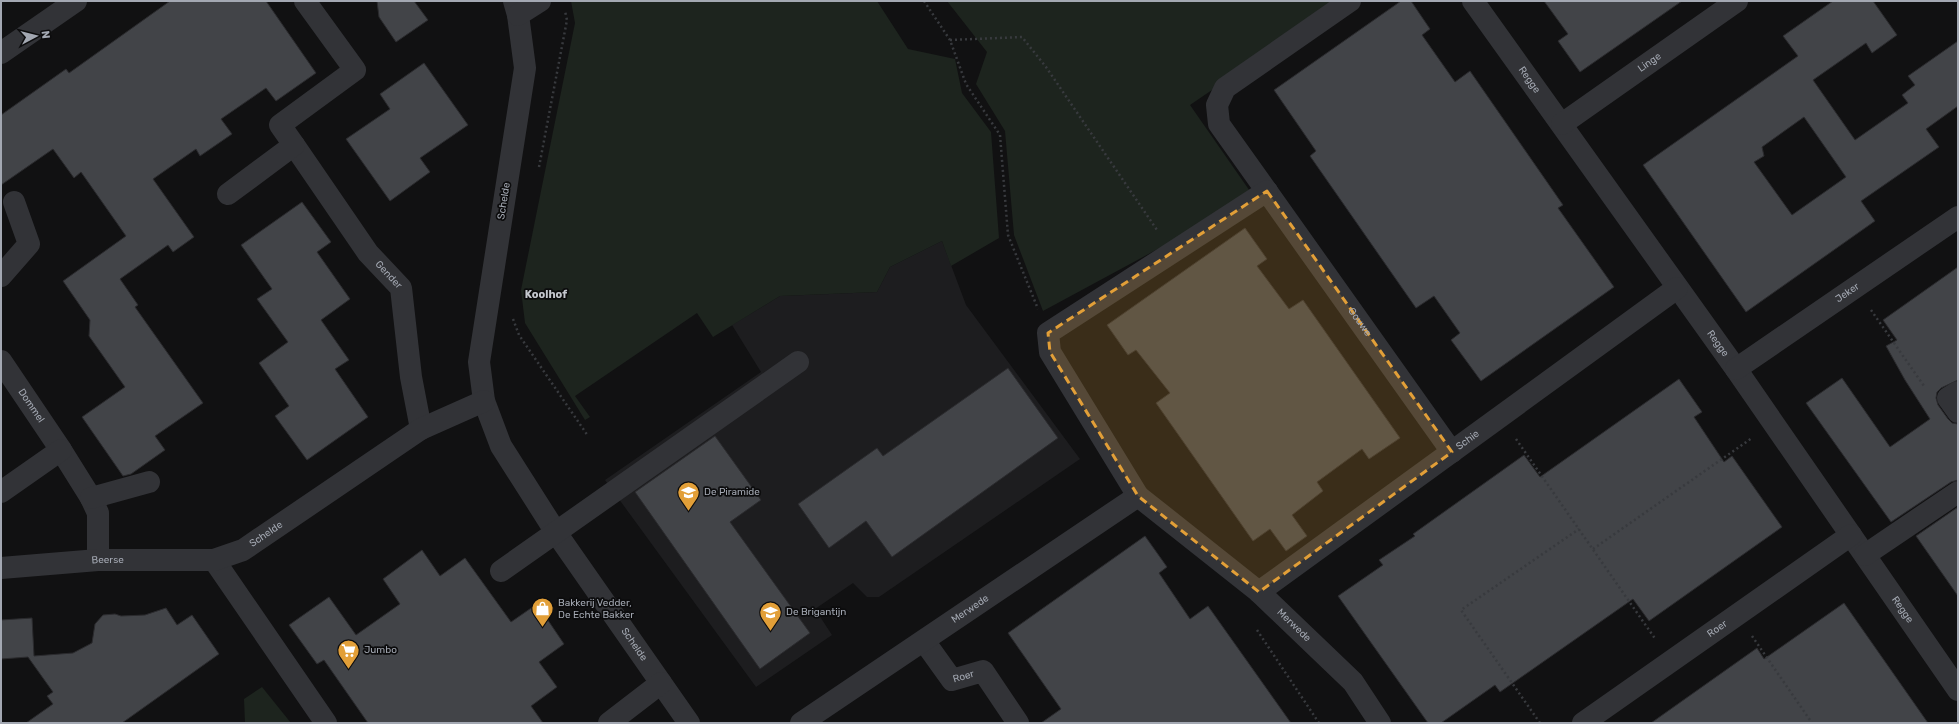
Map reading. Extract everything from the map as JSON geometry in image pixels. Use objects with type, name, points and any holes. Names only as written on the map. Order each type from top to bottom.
[{"type":"street","points":[[1,53],[76,1]]},
{"type":"street","name":"Gender","points":[[305,1],[354,70],[280,125],[368,253],[400,288],[411,377],[421,429]]},
{"type":"street","points":[[516,8],[540,1]]},
{"type":"street","name":"Gouwe","points":[[1350,1],[1224,88],[1216,105],[1219,124],[1452,452]]},
{"type":"street","name":"Regge","points":[[1473,1],[1736,369],[1955,682]]},
{"type":"street","name":"Linge","points":[[1562,124],[1737,1]]},
{"type":"street","name":"Schelde","points":[[516,8],[525,68],[479,362],[484,401],[502,446],[557,534],[689,723]]},
{"type":"street","points":[[228,194],[294,145]]},
{"type":"street","points":[[1048,334],[1267,191]]},
{"type":"street","points":[[1,276],[29,244],[14,202]]},
{"type":"street","name":"Jeker","points":[[1736,369],[1958,217]]},
{"type":"street","name":"Schie","points":[[1259,592],[1677,288]]},
{"type":"street","name":"Merwede","points":[[1048,334],[1050,352],[1138,496],[1259,592],[1353,682],[1380,723]]},
{"type":"street","name":"Dommel","points":[[1,361],[61,450],[91,498],[98,513],[98,560]]},
{"type":"street","points":[[501,571],[557,534],[798,362]]},
{"type":"street","name":"Schelde","points":[[214,560],[243,550],[421,429],[484,401]]},
{"type":"street","points":[[1,492],[61,450]]},
{"type":"street","points":[[91,498],[149,482]]},
{"type":"street","points":[[1865,555],[1958,492]]},
{"type":"street","name":"Merwede","points":[[802,723],[1138,496]]},
{"type":"street","name":"Roer","points":[[1584,723],[1851,535]]},
{"type":"street","name":"Beerse","points":[[1,568],[98,560],[214,560]]},
{"type":"street","points":[[214,560],[326,723]]},
{"type":"street","name":"Roer","points":[[924,642],[952,680],[983,671],[1018,723]]},
{"type":"street","points":[[609,723],[661,683]]},
{"type":"path","points":[[924,1],[950,40],[966,84],[1000,135],[1008,235],[1048,334]]},
{"type":"path","points":[[538,174],[566,20],[565,7]]},
{"type":"path","points":[[950,40],[1022,37],[1046,67],[1173,252]]},
{"type":"path","points":[[1855,288],[1933,398],[1955,401]]},
{"type":"path","points":[[511,313],[519,335],[588,436]]},
{"type":"path","points":[[1500,417],[1671,661]]},
{"type":"path","points":[[1593,549],[1774,423]]},
{"type":"path","points":[[1540,723],[1461,610],[1579,529]]},
{"type":"path","points":[[1737,615],[1812,723]]},
{"type":"path","points":[[1255,626],[1319,723]]},
{"type":"highlighted area","points":[[1267,191],[1452,452],[1259,592],[1138,496],[1050,352],[1048,333]]},
{"type":"shaded area","points":[[571,1],[877,1],[908,49],[955,59],[962,93],[991,132],[999,238],[951,266],[942,241],[890,267],[877,292],[780,296],[713,337],[697,313],[575,396],[590,417],[585,420],[525,323],[521,290],[575,23]]},
{"type":"shaded area","points":[[947,1],[1342,1],[1190,105],[1254,197],[1043,311],[1014,235],[1005,131],[976,84],[987,52]]},
{"type":"shaded area","points":[[942,241],[966,305],[1080,459],[879,597],[867,597],[853,583],[815,609],[832,635],[756,687],[605,480],[761,372],[732,325],[780,296],[877,292],[890,267]]},
{"type":"shaded area","points":[[262,687],[291,723],[245,723],[244,699]]},
{"type":"building","points":[[170,1],[266,1],[316,73],[276,101],[266,88],[221,119],[232,134],[200,156],[196,149],[153,179],[194,237],[173,252],[168,245],[120,279],[138,305],[135,307],[203,403],[155,436],[165,450],[131,474],[123,476],[82,417],[125,387],[89,336],[90,320],[63,281],[126,236],[81,172],[74,178],[53,149],[1,185],[1,115],[66,69],[69,73]]},
{"type":"building","points":[[377,1],[414,1],[428,20],[396,42],[379,17]]},
{"type":"building","points":[[1401,1],[1411,1],[1430,29],[1422,35],[1455,82],[1470,71],[1563,205],[1558,208],[1614,287],[1481,381],[1451,340],[1460,333],[1434,296],[1416,308],[1310,156],[1316,151],[1274,90]]},
{"type":"building","points":[[1544,1],[1682,1],[1580,72],[1558,41],[1568,34]]},
{"type":"building","points":[[1833,1],[1873,1],[1897,35],[1872,53],[1866,43],[1813,80],[1855,140],[1908,103],[1902,95],[1915,85],[1908,76],[1958,41],[1958,106],[1926,129],[1939,147],[1861,201],[1875,221],[1746,312],[1643,165],[1798,56],[1783,36]],"holes":[[[1804,117],[1846,177],[1792,215],[1754,162],[1764,156],[1762,147]]]},
{"type":"building","points":[[424,63],[468,125],[420,158],[430,172],[390,201],[346,139],[390,109],[380,94]]},
{"type":"building","points":[[302,202],[331,242],[317,252],[350,299],[321,320],[349,360],[335,369],[368,417],[307,460],[275,416],[289,406],[259,363],[288,342],[257,299],[272,289],[241,245]]},
{"type":"building","points":[[1245,228],[1267,259],[1257,266],[1289,309],[1303,300],[1400,438],[1369,459],[1362,449],[1317,482],[1323,491],[1292,515],[1307,536],[1286,551],[1270,529],[1253,541],[1156,403],[1170,393],[1136,350],[1128,355],[1107,325]]},
{"type":"building","points":[[1958,267],[1958,380],[1941,388],[1937,392],[1936,398],[1938,405],[1948,419],[1952,423],[1958,424],[1958,480],[1951,482],[1891,522],[1806,403],[1842,378],[1890,447],[1930,419],[1905,380],[1886,346],[1897,340],[1883,320]]},
{"type":"building","points":[[1008,368],[1058,438],[892,557],[866,521],[829,548],[798,504],[877,448],[883,456]]},
{"type":"building","points":[[1679,379],[1702,412],[1694,417],[1724,462],[1732,456],[1782,527],[1649,621],[1633,599],[1500,692],[1495,685],[1441,723],[1428,723],[1338,596],[1383,565],[1379,560],[1415,536],[1413,534],[1524,455],[1540,477]]},
{"type":"building","points":[[715,436],[761,500],[730,522],[810,633],[760,669],[635,492]]},
{"type":"building","points":[[1958,507],[1958,596],[1916,536]]},
{"type":"building","points":[[1145,536],[1167,567],[1159,573],[1190,619],[1208,606],[1291,723],[1041,723],[1061,709],[1008,633]]},
{"type":"building","points":[[422,550],[440,576],[465,558],[511,622],[537,604],[564,644],[539,662],[557,687],[531,706],[543,723],[368,723],[324,660],[317,664],[289,625],[329,597],[356,635],[400,604],[383,579]]},
{"type":"building","points":[[1844,603],[1928,723],[1651,723],[1757,648],[1764,659]]},
{"type":"building","points":[[166,608],[177,625],[192,615],[219,654],[122,723],[26,723],[53,704],[47,696],[53,692],[28,657],[1,659],[1,620],[32,618],[34,656],[73,653],[92,643],[95,624],[103,615],[145,615]]},
{"type":"place","name":"De Piramide","points":[[688,512]]},
{"type":"place","name":"Bakkerij Vedder, De Echte Bakker","points":[[542,628]]},
{"type":"place","name":"De Brigantijn","points":[[770,632]]},
{"type":"place","name":"Jumbo","points":[[348,670]]},
{"type":"district","name":"Koolhof","points":[[546,294]]}]
